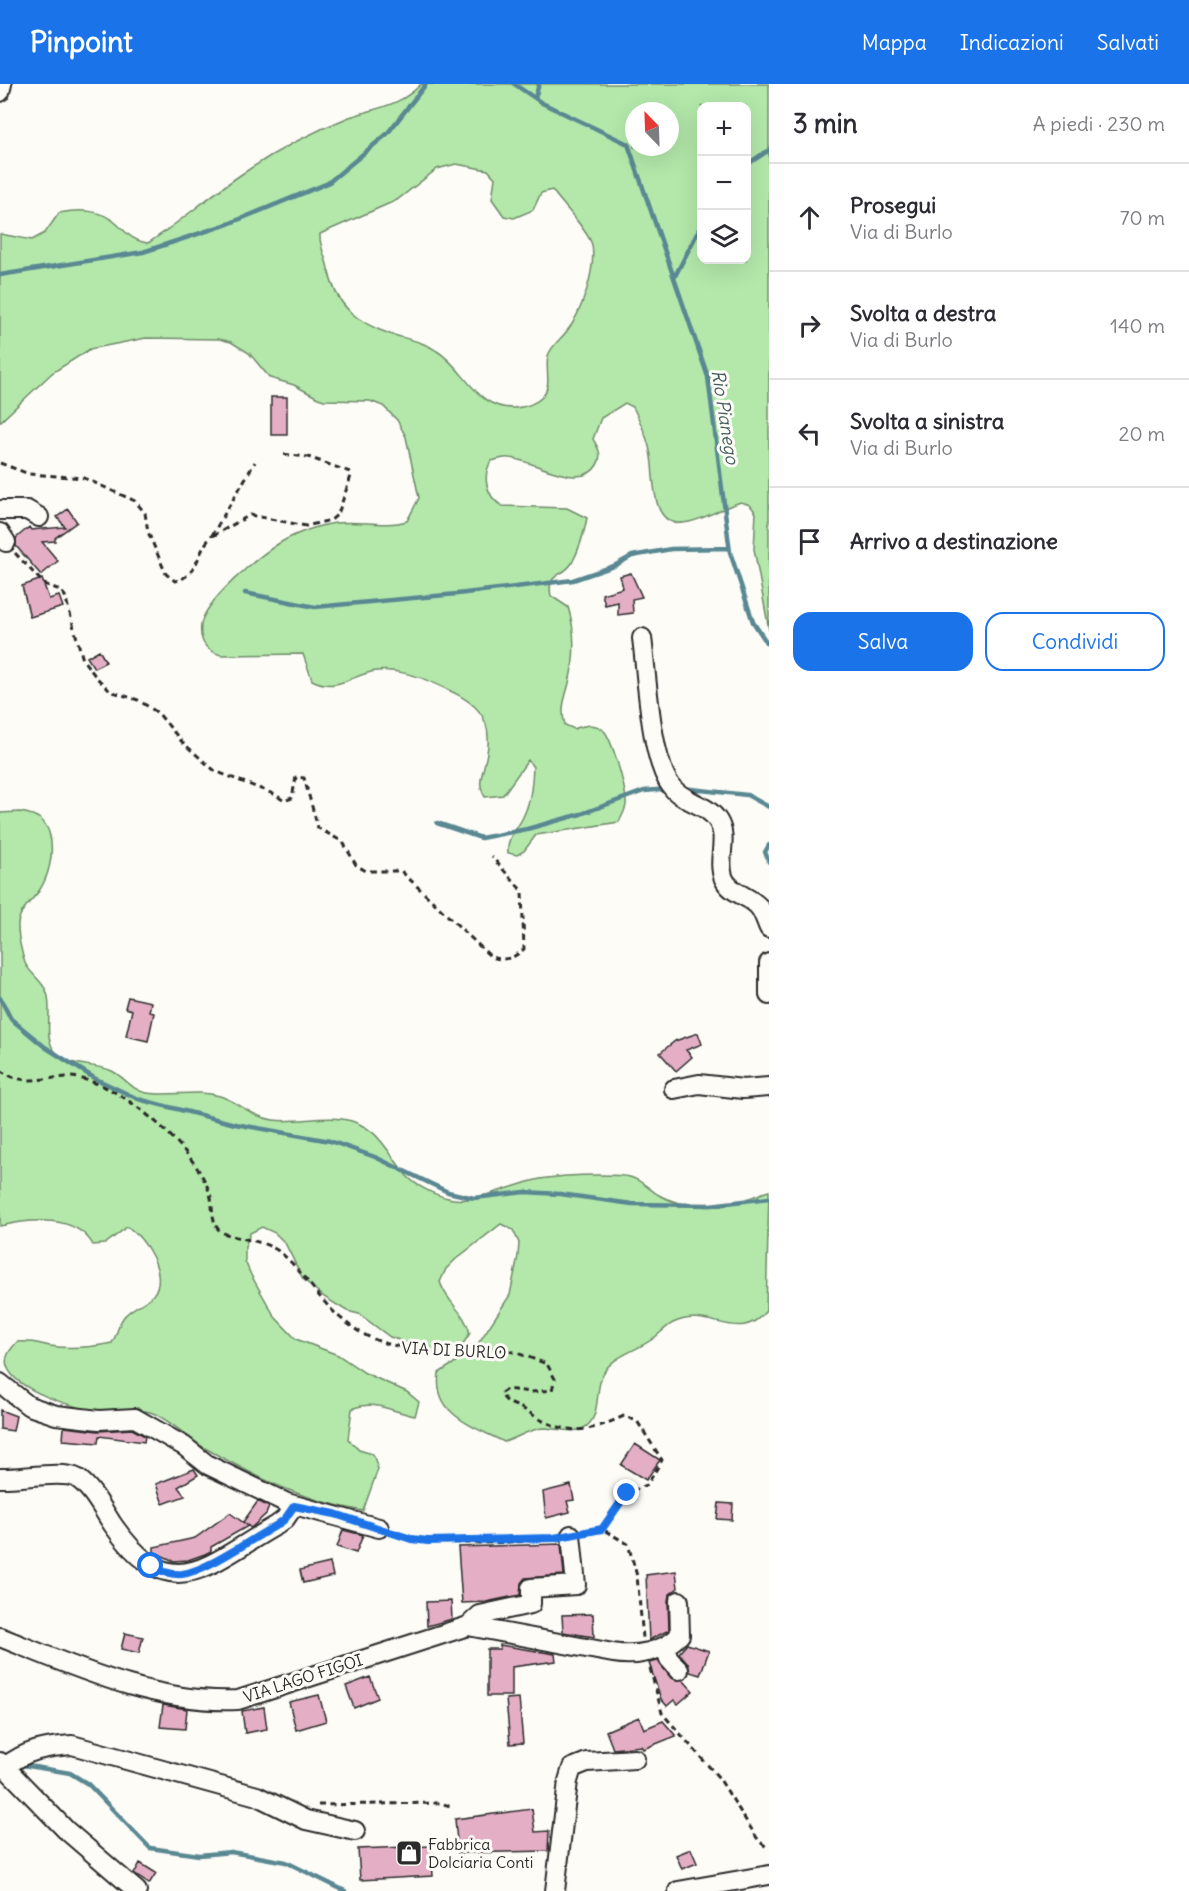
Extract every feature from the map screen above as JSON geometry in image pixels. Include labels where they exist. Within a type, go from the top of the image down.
[{"type":"street","points":[[0,92],[2,84]]},
{"type":"street","points":[[0,510],[27,510],[39,517]]},
{"type":"street","points":[[642,638],[654,732],[669,783],[679,796],[705,808],[717,819],[723,834],[724,880],[730,888],[760,908],[769,928]]},
{"type":"street","points":[[769,963],[769,995]]},
{"type":"street","points":[[674,1089],[699,1084],[743,1089],[769,1087]]},
{"type":"street","points":[[0,1383],[29,1406],[56,1414],[99,1420],[135,1418],[184,1446],[208,1465],[294,1506],[335,1514],[380,1528]]},
{"type":"street","points":[[0,1478],[57,1475],[78,1479],[91,1492],[132,1551],[162,1572],[179,1574],[197,1570],[277,1525],[285,1519],[294,1506]]},
{"type":"street","name":"VIA LAGO FIGOI","points":[[0,1637],[101,1677],[204,1702],[238,1700],[468,1626],[480,1615],[531,1604],[531,1588],[576,1585],[571,1535]]},
{"type":"street","points":[[679,1601],[681,1633],[665,1647],[669,1659],[679,1670]]},
{"type":"street","name":"VIA LAGO FIGOI","points":[[468,1626],[625,1655],[665,1647]]},
{"type":"street","points":[[137,1891],[66,1830],[3,1764],[19,1755],[42,1747],[72,1745],[257,1796],[306,1820],[355,1831]]},
{"type":"street","points":[[555,1891],[568,1781],[572,1768],[587,1762],[634,1759]]},
{"type":"street","points":[[678,1891],[769,1875]]},
{"type":"path","points":[[211,537],[250,515],[306,526],[331,520],[338,514],[350,472],[308,457],[281,454]]},
{"type":"path","points":[[0,463],[29,474],[84,478],[135,501],[145,513],[148,532],[166,574],[175,581],[185,579],[193,572],[205,543],[211,537],[255,462]]},
{"type":"path","points":[[3,538],[44,584],[60,590],[65,596],[83,660],[110,691],[138,700],[158,713],[183,743],[215,771],[276,795],[284,801],[292,798],[296,777],[304,778],[318,828],[343,842],[356,865],[366,871],[402,871],[491,957],[502,961],[515,957],[524,949],[522,891],[492,857]]},
{"type":"path","name":"VIA DI BURLO","points":[[0,1070],[33,1081],[80,1078],[107,1088],[132,1105],[190,1156],[210,1191],[216,1226],[221,1232],[258,1240],[282,1254],[343,1320],[368,1335],[392,1346],[419,1350],[454,1347],[499,1349],[547,1364],[555,1379],[552,1390],[531,1392],[507,1389],[501,1393],[503,1399],[541,1421],[566,1429],[589,1430],[624,1416],[637,1421],[662,1460],[647,1485],[627,1493],[602,1529]]},
{"type":"path","points":[[380,1528],[411,1539],[448,1542],[532,1540],[602,1529],[628,1544],[637,1576],[645,1652],[662,1713],[718,1778],[759,1841],[769,1849]]},
{"type":"path","points":[[311,1804],[440,1803],[453,1807]]},
{"type":"green space","points":[[421,84],[769,84],[769,630],[754,549],[756,513],[750,505],[741,502],[689,522],[676,523],[666,518],[656,499],[650,451],[633,407],[625,403],[601,418],[593,439],[600,458],[590,473],[580,476],[568,475],[509,458],[491,461],[487,473],[487,486],[492,497],[502,506],[567,508],[587,518],[572,563],[553,579],[550,588],[551,596],[568,607],[573,635],[572,664],[563,714],[565,725],[574,729],[594,726],[605,732],[615,756],[626,798],[626,807],[619,822],[536,835],[524,851],[517,855],[508,853],[508,843],[527,806],[533,767],[528,760],[503,795],[485,797],[481,784],[488,745],[488,731],[478,710],[470,702],[425,679],[398,672],[377,671],[337,684],[321,683],[312,680],[303,654],[221,655],[211,651],[202,640],[201,625],[211,604],[233,580],[269,550],[284,541],[310,529],[330,524],[349,522],[388,524],[407,521],[419,498],[406,437],[397,420],[383,406],[370,401],[324,400],[294,385],[270,378],[249,353],[231,342],[219,339],[146,338],[90,349],[52,373],[0,422],[0,234],[32,240],[45,233],[59,213],[90,211],[111,219],[134,239],[148,243],[232,180],[282,149],[334,123],[404,98]],"holes":[[[456,164],[488,170],[495,178],[492,199],[504,216],[514,218],[533,210],[541,193],[552,190],[581,226],[592,245],[592,266],[583,302],[573,323],[549,352],[546,391],[540,399],[530,405],[514,408],[501,407],[490,402],[480,395],[437,351],[390,334],[357,318],[342,302],[332,282],[320,234],[397,200],[437,169]]]},
{"type":"green space","points":[[20,812],[40,819],[50,836],[51,857],[48,872],[43,885],[20,917],[18,931],[25,963],[47,993],[49,1037],[54,1050],[60,1056],[73,1063],[105,1068],[147,1093],[211,1094],[273,1120],[333,1118],[354,1122],[364,1126],[380,1140],[411,1180],[426,1190],[448,1198],[479,1197],[544,1178],[590,1175],[630,1177],[657,1194],[679,1203],[695,1206],[725,1205],[769,1191],[766,1311],[755,1321],[745,1325],[699,1318],[673,1323],[645,1344],[618,1358],[607,1368],[600,1381],[596,1411],[590,1423],[584,1428],[569,1431],[543,1428],[504,1442],[468,1424],[449,1409],[442,1399],[439,1373],[474,1350],[510,1295],[519,1243],[513,1230],[501,1224],[446,1269],[440,1282],[443,1290],[464,1319],[470,1333],[463,1344],[437,1354],[423,1354],[402,1341],[390,1337],[359,1314],[347,1311],[324,1297],[303,1279],[285,1243],[275,1233],[262,1227],[250,1233],[245,1247],[245,1261],[275,1317],[296,1339],[338,1355],[365,1373],[407,1392],[419,1402],[415,1416],[368,1405],[352,1409],[348,1439],[359,1450],[373,1454],[378,1469],[363,1511],[280,1487],[203,1447],[156,1414],[138,1410],[89,1410],[48,1397],[22,1383],[12,1375],[6,1362],[17,1342],[65,1347],[112,1343],[126,1314],[153,1295],[158,1277],[153,1257],[141,1239],[127,1227],[105,1244],[93,1245],[76,1228],[51,1221],[0,1226],[0,813]]},
{"type":"building","points":[[271,397],[287,397],[287,435],[271,435]]},
{"type":"building","points":[[68,509],[77,522],[55,538],[55,541],[42,542],[58,561],[41,575],[16,546],[16,538],[29,527],[31,530],[65,527],[57,517]]},
{"type":"building","points":[[631,573],[642,597],[632,599],[633,613],[618,615],[618,602],[605,605],[602,594],[623,588],[620,576]]},
{"type":"building","points":[[42,579],[49,599],[59,596],[63,607],[30,617],[22,586]]},
{"type":"building","points":[[99,650],[106,662],[94,668],[87,657]]},
{"type":"building","points":[[128,997],[151,1002],[149,1012],[154,1013],[148,1041],[126,1036],[132,1010],[125,1008]]},
{"type":"building","points":[[698,1033],[702,1044],[686,1050],[692,1057],[676,1071],[660,1053],[675,1041]]},
{"type":"building","points":[[0,1410],[16,1416],[13,1431],[0,1429]]},
{"type":"building","points":[[64,1427],[98,1431],[132,1429],[145,1436],[144,1442],[99,1436],[98,1443],[63,1440]]},
{"type":"building","points":[[635,1444],[660,1460],[646,1480],[621,1465]]},
{"type":"building","points":[[194,1469],[198,1475],[178,1487],[185,1496],[163,1504],[156,1484]]},
{"type":"building","points":[[571,1485],[574,1500],[567,1501],[570,1512],[546,1518],[543,1492]]},
{"type":"building","points":[[258,1501],[269,1507],[266,1514],[251,1528],[243,1522]]},
{"type":"building","points":[[719,1503],[733,1504],[732,1520],[717,1519]]},
{"type":"building","points":[[230,1513],[248,1526],[211,1547],[211,1551],[188,1560],[174,1561],[154,1552],[154,1547],[195,1538]]},
{"type":"building","points":[[343,1530],[363,1535],[356,1553],[337,1547]]},
{"type":"building","points":[[561,1544],[564,1575],[525,1578],[521,1583],[520,1595],[486,1602],[462,1603],[458,1547]]},
{"type":"building","points":[[330,1563],[333,1576],[303,1583],[300,1570]]},
{"type":"building","points":[[676,1571],[678,1588],[669,1595],[668,1601],[669,1630],[649,1640],[646,1575]]},
{"type":"building","points":[[451,1601],[452,1619],[427,1626],[426,1602]]},
{"type":"building","points":[[593,1614],[594,1637],[563,1632],[562,1615]]},
{"type":"building","points":[[125,1633],[143,1637],[139,1653],[121,1649]]},
{"type":"building","points":[[687,1644],[709,1651],[700,1675],[690,1672],[688,1663],[679,1653]]},
{"type":"building","points":[[500,1645],[555,1654],[556,1661],[512,1667],[512,1696],[487,1696],[487,1649],[500,1649]]},
{"type":"building","points":[[658,1661],[671,1678],[683,1680],[693,1691],[678,1704],[674,1700],[667,1706],[661,1699],[649,1663]]},
{"type":"building","points":[[370,1677],[378,1698],[354,1708],[346,1686]]},
{"type":"building","points":[[319,1695],[326,1721],[296,1730],[289,1702]]},
{"type":"building","points":[[519,1698],[523,1743],[510,1744],[506,1699]]},
{"type":"building","points":[[163,1705],[187,1709],[185,1729],[160,1727]]},
{"type":"building","points":[[264,1707],[267,1729],[245,1733],[242,1711]]},
{"type":"building","points":[[639,1717],[644,1729],[663,1721],[676,1736],[643,1749],[641,1746],[613,1749],[606,1731]]},
{"type":"building","points":[[532,1809],[535,1832],[549,1831],[548,1851],[458,1853],[455,1819]]},
{"type":"building","points":[[431,1846],[433,1876],[360,1880],[358,1849]]},
{"type":"building","points":[[691,1849],[697,1863],[682,1869],[676,1855]]},
{"type":"building","points":[[140,1863],[156,1873],[149,1884],[134,1874]]},
{"type":"waterway","points":[[0,275],[143,252],[228,224],[328,183],[387,134],[426,84]]},
{"type":"waterway","name":"Rio Pianego","points":[[514,84],[542,103],[628,144],[708,377],[730,552],[753,622],[769,646]]},
{"type":"waterway","points":[[535,98],[539,84]]},
{"type":"waterway","points":[[751,162],[769,150]]},
{"type":"waterway","points":[[674,278],[697,234]]},
{"type":"waterway","points":[[245,593],[315,607],[457,594],[573,580],[614,566],[632,556],[671,549],[729,548]]},
{"type":"waterway","points":[[682,788],[747,795],[769,807]]},
{"type":"waterway","points":[[437,823],[481,838],[527,829],[581,814],[644,791],[668,789]]},
{"type":"waterway","name":"Rio Pianego","points":[[769,845],[765,852],[769,862]]},
{"type":"waterway","points":[[0,998],[11,1019],[45,1047],[94,1078],[138,1099],[235,1124],[330,1141],[375,1157],[448,1192],[474,1198],[525,1192],[560,1194],[632,1204],[710,1205],[769,1198]]},
{"type":"waterway","points":[[17,1764],[70,1773],[88,1784],[150,1848],[199,1855],[231,1852],[286,1862],[345,1891]]},
{"type":"place","name":"Fabbrica Dolciaria Conti","points":[[409,1853]]},
{"type":"route","points":[[151,1566],[162,1572],[179,1574],[197,1570],[277,1525],[285,1519],[294,1506],[335,1514],[411,1539],[448,1542],[532,1540],[602,1529],[627,1493]]}]
